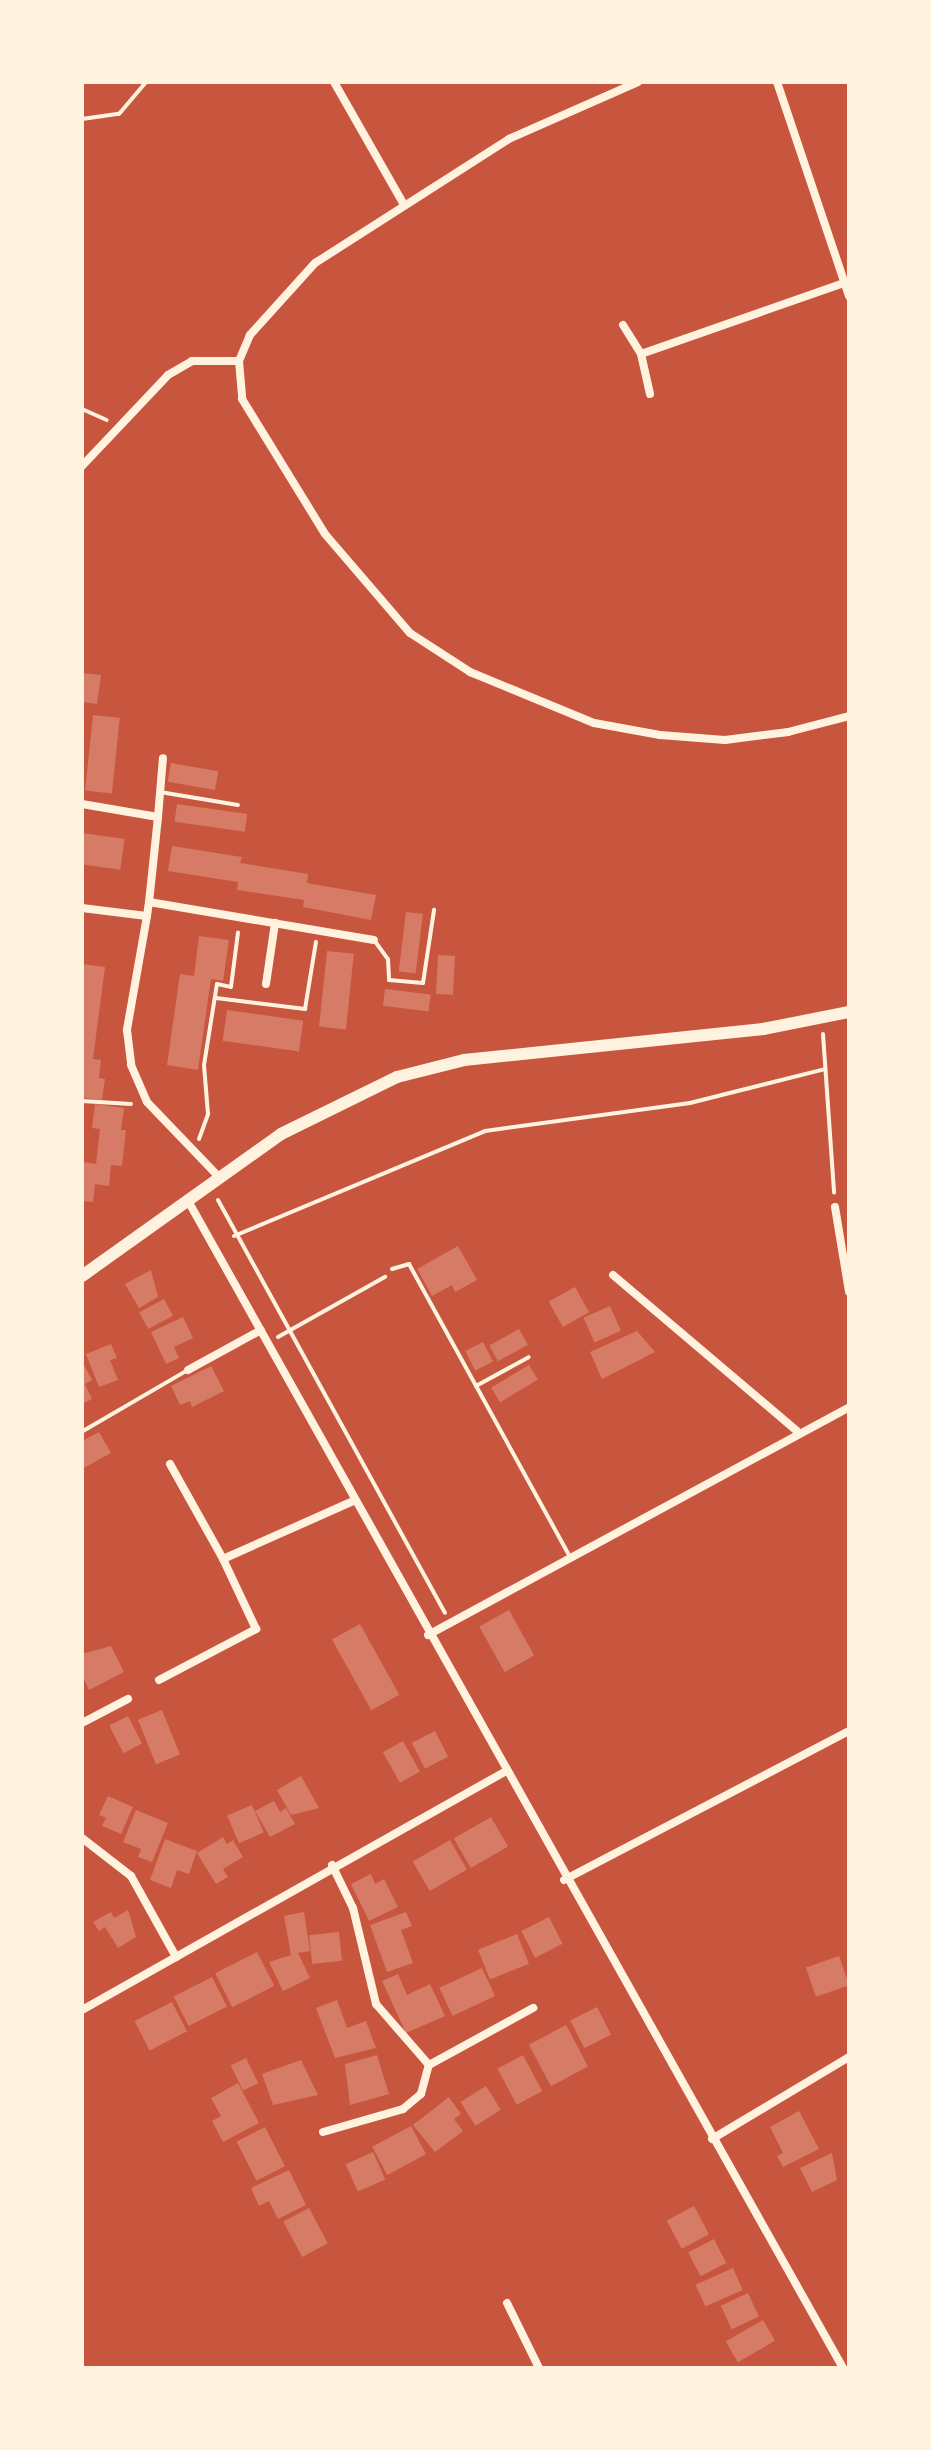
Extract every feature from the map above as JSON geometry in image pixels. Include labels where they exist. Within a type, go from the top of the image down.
[{"type":"main road","points":[[82,1276],[187,1199],[315,1114],[397,1077],[464,1060],[763,1029],[849,1012]]},
{"type":"street","points":[[334,82],[403,203]]},
{"type":"street","points":[[638,82],[509,139],[403,203],[315,263],[250,335],[239,361],[242,399],[325,534],[410,633],[470,672],[594,723],[660,735],[725,740],[788,732],[849,716]]},
{"type":"street","points":[[777,82],[849,296]]},
{"type":"street","points":[[641,354],[844,283]]},
{"type":"street","points":[[623,325],[641,354],[650,394]]},
{"type":"street","points":[[82,466],[168,375],[192,361],[239,361]]},
{"type":"street","points":[[163,758],[149,902],[127,1030],[131,1065],[146,1100],[196,1149],[215,1180]]},
{"type":"street","points":[[82,804],[158,817]]},
{"type":"street","points":[[149,902],[374,940]]},
{"type":"street","points":[[82,908],[147,916]]},
{"type":"street","points":[[266,984],[275,923]]},
{"type":"street","points":[[187,1199],[564,1880],[843,2368]]},
{"type":"street","points":[[835,1207],[849,1292]]},
{"type":"street","points":[[613,1275],[797,1431]]},
{"type":"street","points":[[188,1370],[261,1330]]},
{"type":"street","points":[[428,1635],[797,1431],[849,1407]]},
{"type":"street","points":[[159,1680],[256,1629],[223,1559],[170,1464]]},
{"type":"street","points":[[223,1559],[353,1501]]},
{"type":"street","points":[[82,1723],[128,1699]]},
{"type":"street","points":[[564,1880],[849,1731]]},
{"type":"street","points":[[82,2010],[332,1865],[505,1772]]},
{"type":"street","points":[[82,1838],[131,1876],[176,1957]]},
{"type":"street","points":[[332,1865],[353,1908],[376,2004],[429,2065]]},
{"type":"street","points":[[323,2132],[403,2109],[421,2094],[429,2065],[533,2008]]},
{"type":"street","points":[[712,2139],[849,2057]]},
{"type":"street","points":[[507,2303],[539,2368]]},
{"type":"lane","points":[[160,792],[238,805]]},
{"type":"lane","points":[[374,940],[388,959],[389,980],[423,983],[434,910]]},
{"type":"lane","points":[[392,1269],[409,1264],[570,1557]]},
{"type":"lane","points":[[476,1386],[529,1357]]},
{"type":"lane","points":[[83,1431],[188,1370]]},
{"type":"path","points":[[82,119],[119,114],[146,82]]},
{"type":"path","points":[[82,409],[120,426]]},
{"type":"path","points":[[196,1149],[208,1114],[204,1065],[217,984],[231,987],[239,917]]},
{"type":"path","points":[[216,998],[305,1009],[318,930]]},
{"type":"path","points":[[834,1015],[822,1026],[835,1207]]},
{"type":"path","points":[[234,1236],[485,1131],[690,1103],[825,1069]]},
{"type":"path","points":[[82,1101],[127,1105],[146,1100]]},
{"type":"path","points":[[215,1180],[234,1236],[451,1623]]},
{"type":"path","points":[[268,1343],[383,1280],[392,1269]]},
{"type":"building","points":[[82,673],[101,675],[97,704],[82,702]]},
{"type":"building","points":[[93,715],[120,718],[112,793],[85,791]]},
{"type":"building","points":[[171,763],[218,771],[215,790],[168,782]]},
{"type":"building","points":[[177,804],[247,814],[245,832],[174,822]]},
{"type":"building","points":[[82,833],[125,839],[120,870],[82,864]]},
{"type":"building","points":[[172,846],[242,857],[240,863],[308,874],[307,883],[376,895],[371,920],[303,907],[304,900],[237,890],[238,882],[168,871]]},
{"type":"building","points":[[406,912],[423,914],[416,974],[399,972]]},
{"type":"building","points":[[199,936],[229,940],[223,981],[211,979],[198,1070],[167,1065],[180,974],[194,976]]},
{"type":"building","points":[[327,951],[354,954],[346,1029],[319,1027]]},
{"type":"building","points":[[438,955],[455,956],[453,995],[436,994]]},
{"type":"building","points":[[82,964],[105,967],[93,1059],[101,1060],[99,1078],[105,1079],[102,1100],[82,1098]]},
{"type":"building","points":[[385,989],[431,995],[429,1011],[383,1006]]},
{"type":"building","points":[[227,1010],[303,1021],[299,1051],[223,1041]]},
{"type":"building","points":[[95,1104],[124,1108],[121,1130],[126,1130],[122,1166],[111,1165],[109,1186],[95,1184],[93,1202],[82,1201],[82,1168],[83,1162],[96,1164],[100,1129],[92,1128]]},
{"type":"building","points":[[458,1246],[477,1280],[455,1292],[452,1285],[432,1296],[417,1269]]},
{"type":"building","points":[[151,1270],[158,1297],[139,1308],[125,1284]]},
{"type":"building","points":[[575,1287],[589,1312],[563,1327],[549,1302]]},
{"type":"building","points":[[164,1299],[173,1316],[148,1329],[139,1312]]},
{"type":"building","points":[[610,1306],[621,1331],[594,1342],[584,1318]]},
{"type":"building","points":[[183,1317],[193,1338],[174,1347],[179,1358],[166,1364],[151,1332]]},
{"type":"building","points":[[519,1329],[528,1345],[498,1361],[489,1345]]},
{"type":"building","points":[[637,1331],[655,1352],[602,1379],[590,1352]]},
{"type":"building","points":[[483,1342],[493,1362],[475,1371],[465,1351]]},
{"type":"building","points":[[111,1344],[117,1358],[110,1360],[118,1380],[99,1387],[86,1354]]},
{"type":"building","points":[[82,1361],[92,1380],[85,1384],[92,1399],[82,1404]]},
{"type":"building","points":[[529,1365],[538,1380],[500,1402],[491,1388]]},
{"type":"building","points":[[211,1366],[224,1391],[192,1407],[190,1401],[180,1405],[171,1386]]},
{"type":"building","points":[[99,1432],[111,1453],[82,1469],[82,1441]]},
{"type":"building","points":[[509,1610],[534,1655],[504,1672],[479,1626]]},
{"type":"building","points":[[360,1624],[399,1695],[371,1710],[332,1640]]},
{"type":"building","points":[[111,1646],[124,1672],[89,1690],[82,1675],[82,1654]]},
{"type":"building","points":[[162,1710],[180,1755],[156,1764],[138,1720]]},
{"type":"building","points":[[128,1716],[142,1744],[123,1753],[109,1726]]},
{"type":"building","points":[[435,1731],[448,1757],[425,1769],[412,1743]]},
{"type":"building","points":[[403,1741],[420,1772],[400,1783],[383,1752]]},
{"type":"building","points":[[301,1776],[319,1808],[291,1815],[277,1790]]},
{"type":"building","points":[[108,1796],[133,1807],[121,1834],[102,1826],[106,1818],[99,1815]]},
{"type":"building","points":[[274,1801],[280,1812],[286,1808],[295,1824],[270,1837],[255,1811]]},
{"type":"building","points":[[252,1805],[264,1833],[239,1843],[227,1816]]},
{"type":"building","points":[[136,1810],[168,1823],[152,1862],[138,1857],[141,1849],[123,1842]]},
{"type":"building","points":[[491,1817],[508,1846],[471,1868],[454,1838]]},
{"type":"building","points":[[223,1837],[227,1844],[233,1840],[243,1857],[223,1869],[228,1877],[216,1884],[197,1853]]},
{"type":"building","points":[[165,1839],[197,1851],[189,1874],[177,1870],[171,1888],[150,1880]]},
{"type":"building","points":[[450,1840],[467,1869],[430,1891],[413,1862]]},
{"type":"building","points":[[371,1874],[375,1884],[384,1879],[398,1907],[369,1921],[351,1884]]},
{"type":"building","points":[[128,1910],[136,1937],[118,1948],[105,1927],[99,1931],[93,1922],[111,1912],[114,1918]]},
{"type":"building","points":[[304,1912],[310,1951],[298,1953],[310,1978],[283,1991],[269,1962],[291,1955],[284,1916]]},
{"type":"building","points":[[406,1912],[412,1926],[401,1930],[413,1963],[387,1972],[370,1925]]},
{"type":"building","points":[[549,1917],[563,1944],[535,1958],[521,1931]]},
{"type":"building","points":[[339,1932],[342,1961],[312,1964],[309,1935]]},
{"type":"building","points":[[517,1934],[529,1964],[490,1979],[478,1950]]},
{"type":"building","points":[[257,1952],[274,1986],[232,2007],[215,1973]]},
{"type":"building","points":[[839,1956],[849,1985],[816,1997],[806,1967]]},
{"type":"building","points":[[482,1968],[495,1996],[453,2016],[439,1988]]},
{"type":"building","points":[[398,1974],[407,1995],[430,1984],[445,2016],[406,2033],[382,1981]]},
{"type":"building","points":[[212,1977],[227,2006],[189,2026],[174,1997]]},
{"type":"building","points":[[337,2000],[347,2028],[366,2021],[376,2048],[335,2058],[316,2008]]},
{"type":"building","points":[[172,2002],[187,2031],[150,2050],[135,2021]]},
{"type":"building","points":[[597,2007],[611,2035],[584,2048],[570,2021]]},
{"type":"building","points":[[566,2025],[588,2066],[551,2086],[529,2045]]},
{"type":"building","points":[[377,2055],[389,2094],[350,2105],[345,2064]]},
{"type":"building","points":[[523,2055],[542,2091],[517,2105],[497,2069]]},
{"type":"building","points":[[246,2058],[258,2083],[243,2091],[231,2065]]},
{"type":"building","points":[[301,2060],[318,2095],[273,2105],[262,2074]]},
{"type":"building","points":[[238,2083],[259,2123],[223,2142],[212,2121],[221,2116],[211,2098]]},
{"type":"building","points":[[486,2086],[501,2110],[475,2126],[461,2102]]},
{"type":"building","points":[[449,2097],[461,2114],[454,2119],[463,2131],[435,2152],[413,2125]]},
{"type":"building","points":[[799,2111],[819,2149],[783,2167],[777,2156],[783,2153],[770,2127]]},
{"type":"building","points":[[411,2126],[426,2154],[387,2175],[372,2147]]},
{"type":"building","points":[[265,2127],[285,2166],[256,2181],[236,2142]]},
{"type":"building","points":[[373,2152],[385,2179],[358,2192],[346,2164]]},
{"type":"building","points":[[832,2153],[837,2180],[812,2192],[800,2168]]},
{"type":"building","points":[[289,2170],[306,2205],[278,2219],[269,2201],[259,2206],[251,2188]]},
{"type":"building","points":[[694,2206],[709,2234],[682,2249],[667,2221]]},
{"type":"building","points":[[309,2208],[328,2243],[302,2257],[283,2222]]},
{"type":"building","points":[[714,2239],[726,2263],[700,2276],[688,2252]]},
{"type":"building","points":[[733,2268],[743,2290],[705,2307],[696,2285]]},
{"type":"building","points":[[748,2293],[759,2317],[732,2329],[721,2306]]},
{"type":"building","points":[[763,2320],[775,2341],[738,2362],[726,2342]]}]
